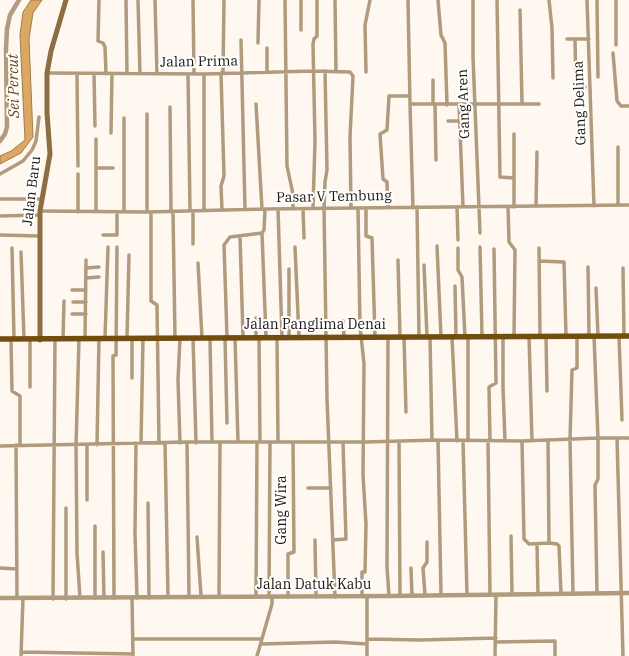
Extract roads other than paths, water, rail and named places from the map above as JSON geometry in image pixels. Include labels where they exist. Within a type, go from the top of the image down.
[{"type":"main road","name":"Jalan Baru","points":[[40,340],[40,213],[50,154],[47,113],[47,73],[51,51],[66,0]]},
{"type":"main road","name":"Jalan Panglima Denai","points":[[0,339],[210,338],[243,336],[624,336]]},
{"type":"street","points":[[0,141],[5,134],[7,127],[6,55],[9,19],[19,0]]},
{"type":"street","points":[[99,0],[98,41],[105,46],[106,74]]},
{"type":"street","points":[[126,0],[127,74]]},
{"type":"street","points":[[138,0],[140,74]]},
{"type":"street","points":[[154,0],[157,74]]},
{"type":"street","points":[[193,0],[194,74]]},
{"type":"street","points":[[222,210],[221,186],[224,176],[222,73],[224,0]]},
{"type":"street","points":[[258,43],[259,0]]},
{"type":"street","points":[[285,0],[287,166],[293,194],[293,209]]},
{"type":"street","points":[[301,0],[301,30]]},
{"type":"street","points":[[313,208],[315,141],[313,44],[314,39],[317,36],[317,0]]},
{"type":"street","points":[[335,0],[336,71]]},
{"type":"street","points":[[366,72],[365,26],[370,0]]},
{"type":"street","points":[[408,0],[410,104],[419,337]]},
{"type":"street","points":[[438,0],[441,35],[445,43],[447,105]]},
{"type":"street","name":"Gang Aren","points":[[473,0],[480,233]]},
{"type":"street","points":[[497,0],[500,177],[514,178]]},
{"type":"street","points":[[549,0],[552,28],[553,78]]},
{"type":"street","name":"Gang Delima","points":[[587,0],[594,206]]},
{"type":"street","points":[[597,0],[598,78]]},
{"type":"street","points":[[616,0],[616,45]]},
{"type":"street","points":[[520,10],[522,103]]},
{"type":"street","points":[[567,39],[589,39]]},
{"type":"street","points":[[575,39],[576,86],[585,87]]},
{"type":"street","points":[[241,40],[245,209]]},
{"type":"street","points":[[267,48],[267,72]]},
{"type":"street","points":[[613,53],[617,101],[621,106],[629,106]]},
{"type":"street","points":[[0,55],[6,55]]},
{"type":"street","name":"Jalan Prima","points":[[47,73],[204,74],[313,71],[336,71],[351,73],[353,76],[350,137],[351,208]]},
{"type":"street","points":[[326,71],[327,170],[324,208],[328,442],[336,596]]},
{"type":"street","points":[[77,74],[78,166]]},
{"type":"street","points":[[94,74],[95,126]]},
{"type":"street","points":[[111,132],[112,74]]},
{"type":"street","points":[[188,74],[193,244]]},
{"type":"street","points":[[204,74],[204,210]]},
{"type":"street","points":[[434,80],[436,160]]},
{"type":"street","points":[[388,208],[387,182],[383,179],[380,134],[387,130],[389,96],[410,96]]},
{"type":"street","points":[[256,104],[264,209],[264,230],[262,233],[266,337]]},
{"type":"street","points":[[410,104],[539,104]]},
{"type":"street","points":[[459,104],[463,207]]},
{"type":"street","points":[[170,107],[180,442]]},
{"type":"street","points":[[147,114],[151,301],[157,305],[159,443]]},
{"type":"street","points":[[0,174],[23,162],[32,150],[36,141],[40,117]]},
{"type":"street","points":[[124,118],[124,212]]},
{"type":"street","points":[[448,121],[460,121]]},
{"type":"street","points":[[514,134],[514,207]]},
{"type":"street","points":[[96,139],[96,212]]},
{"type":"street","points":[[618,147],[618,205]]},
{"type":"street","points":[[536,206],[537,152]]},
{"type":"street","points":[[96,168],[113,168]]},
{"type":"street","points":[[78,174],[78,212]]},
{"type":"street","points":[[0,200],[42,199]]},
{"type":"street","name":"Pasar V Tembung","points":[[0,216],[40,213],[172,212],[245,209],[629,205]]},
{"type":"street","points":[[457,207],[458,240]]},
{"type":"street","points":[[508,207],[509,242],[515,250],[514,337]]},
{"type":"street","points":[[358,208],[366,524],[365,572],[362,572],[368,639],[367,656]]},
{"type":"street","points":[[366,208],[366,235],[372,238],[375,337]]},
{"type":"street","points":[[278,209],[280,337],[278,442]]},
{"type":"street","points":[[303,209],[304,238]]},
{"type":"street","points":[[103,235],[117,234],[117,212]]},
{"type":"street","points":[[227,423],[224,245],[230,237],[262,233]]},
{"type":"street","points":[[0,235],[39,236]]},
{"type":"street","points":[[240,236],[243,336]]},
{"type":"street","points":[[437,246],[441,336]]},
{"type":"street","points":[[98,445],[102,338],[108,247]]},
{"type":"street","points":[[114,598],[113,444],[117,247]]},
{"type":"street","points":[[295,247],[299,337]]},
{"type":"street","points":[[480,247],[482,337]]},
{"type":"street","points":[[12,248],[12,391],[20,396],[17,569],[20,598],[21,654],[133,655],[132,605],[134,599],[136,443]]},
{"type":"street","points":[[458,248],[458,270],[462,277],[466,337],[465,441],[467,595]]},
{"type":"street","points":[[539,248],[547,391]]},
{"type":"street","points":[[490,594],[489,385],[496,383],[494,250]]},
{"type":"street","points":[[21,252],[30,387]]},
{"type":"street","points":[[129,254],[129,338],[132,378]]},
{"type":"street","points":[[86,260],[86,338]]},
{"type":"street","points":[[398,260],[406,412]]},
{"type":"street","points":[[539,261],[564,262],[566,336]]},
{"type":"street","points":[[198,263],[202,338]]},
{"type":"street","points":[[424,265],[429,337],[432,440]]},
{"type":"street","points":[[86,268],[99,267]]},
{"type":"street","points":[[588,267],[594,336],[598,438],[598,479],[595,485],[597,594]]},
{"type":"street","points":[[622,420],[624,336],[623,268]]},
{"type":"street","points":[[289,269],[290,337]]},
{"type":"street","points":[[86,278],[99,277]]},
{"type":"street","points":[[455,286],[454,337],[457,441]]},
{"type":"street","points":[[594,336],[596,288]]},
{"type":"street","points":[[72,290],[86,290]]},
{"type":"street","points":[[63,339],[64,301]]},
{"type":"street","points":[[73,302],[86,302]]},
{"type":"street","points":[[72,314],[86,314]]},
{"type":"street","points":[[256,318],[258,442],[256,597]]},
{"type":"street","points":[[344,321],[344,337]]},
{"type":"street","points":[[529,336],[532,440]]},
{"type":"street","points":[[573,594],[570,440],[572,370],[577,368],[577,336]]},
{"type":"street","points":[[235,337],[238,442]]},
{"type":"street","points":[[388,337],[389,442],[387,567],[389,596]]},
{"type":"street","points":[[503,337],[505,440]]},
{"type":"street","points":[[79,338],[76,446],[77,553],[80,598]]},
{"type":"street","points":[[141,443],[143,338]]},
{"type":"street","points":[[193,338],[196,443]]},
{"type":"street","points":[[210,338],[212,442]]},
{"type":"street","points":[[53,599],[52,486],[55,445],[55,339]]},
{"type":"street","points":[[617,438],[623,656]]},
{"type":"street","points":[[0,446],[76,446],[180,442],[270,443],[389,442],[432,440],[522,441],[629,438]]},
{"type":"street","points":[[438,440],[441,594]]},
{"type":"street","points":[[548,440],[549,543]]},
{"type":"street","points":[[399,441],[400,596]]},
{"type":"street","points":[[522,441],[524,539],[528,544],[558,544],[561,594]]},
{"type":"street","points":[[186,442],[189,596]]},
{"type":"street","points":[[219,597],[220,442]]},
{"type":"street","name":"Gang Wira","points":[[288,597],[288,554],[294,550],[293,442]]},
{"type":"street","points":[[333,540],[346,538],[343,442]]},
{"type":"street","points":[[166,443],[168,597]]},
{"type":"street","points":[[257,656],[272,603],[270,443]]},
{"type":"street","points":[[87,445],[87,500]]},
{"type":"street","points":[[308,488],[330,488]]},
{"type":"street","points":[[148,503],[149,598]]},
{"type":"street","points":[[66,508],[66,599]]},
{"type":"street","points":[[95,526],[95,598]]},
{"type":"street","points":[[511,536],[512,594]]},
{"type":"street","points":[[197,537],[201,596]]},
{"type":"street","points":[[315,540],[316,596]]},
{"type":"street","points":[[425,595],[423,568],[427,562],[427,542]]},
{"type":"street","points":[[538,544],[538,594]]},
{"type":"street","points":[[103,552],[104,598]]},
{"type":"street","points":[[0,568],[17,569]]},
{"type":"street","points":[[411,568],[412,596]]},
{"type":"street","name":"Jalan Datuk Kabu","points":[[0,598],[134,599],[189,596],[412,596],[441,594],[597,594],[629,592]]},
{"type":"street","points":[[495,656],[496,594]]},
{"type":"street","points":[[133,639],[262,639]]},
{"type":"street","points":[[368,639],[555,641],[555,656]]},
{"type":"street","points":[[261,644],[335,642],[367,644]]},
{"type":"water label","name":"Sei Percut","points":[[14,86]]}]
